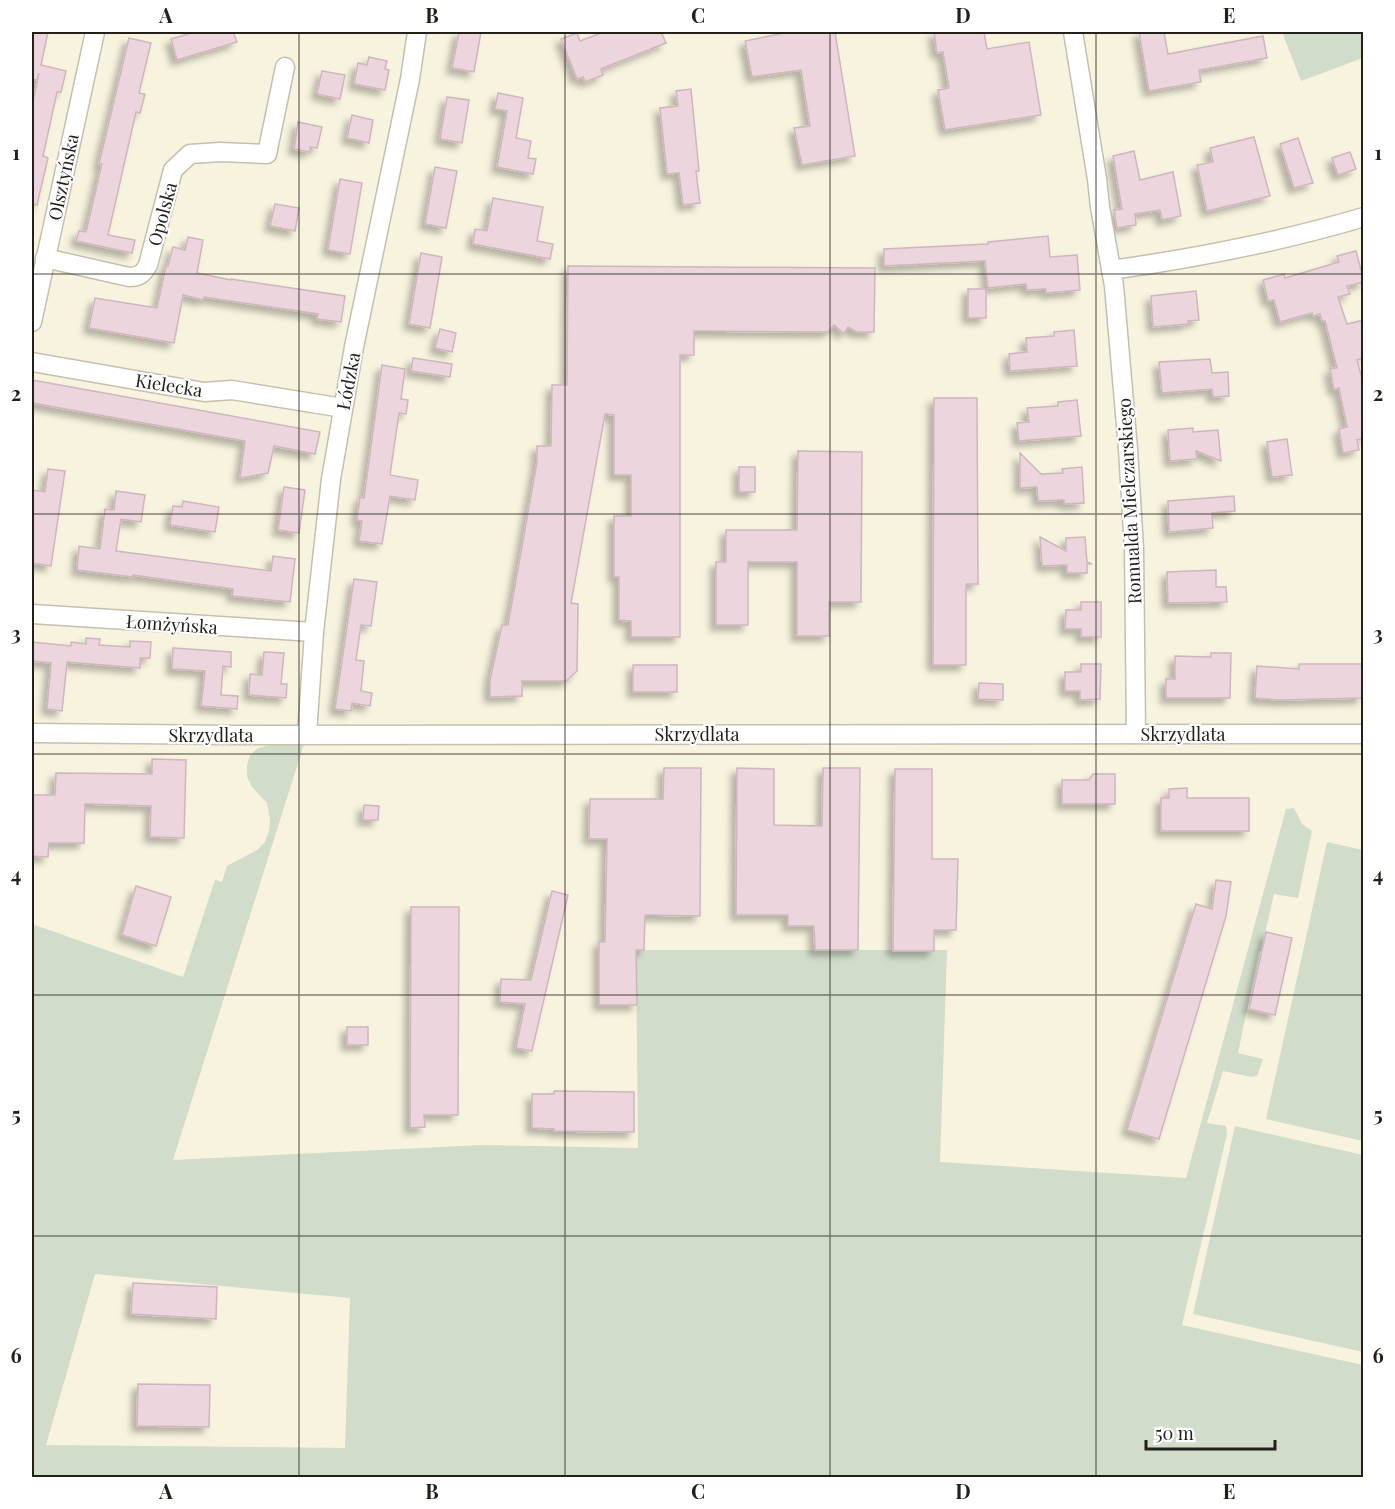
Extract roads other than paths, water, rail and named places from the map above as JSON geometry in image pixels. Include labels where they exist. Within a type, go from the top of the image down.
[{"type":"street","name":"Olsztyńska","points":[[32,322],[95,32]]},
{"type":"street","name":"Łódzka","points":[[307,735],[314,632],[330,490],[343,408],[410,79],[417,32]]},
{"type":"street","name":"Romualda Mielczarskiego","points":[[1073,32],[1114,286],[1134,549],[1136,734]]},
{"type":"street","name":"Opolska","points":[[45,258],[129,277],[138,277],[148,266],[173,170],[190,154],[220,152],[267,154],[285,67]]},
{"type":"street","points":[[1111,270],[1260,245],[1364,217]]},
{"type":"street","name":"Kielecka","points":[[32,362],[204,392],[232,390],[343,408]]},
{"type":"street","name":"Łomżyńska","points":[[32,614],[314,632]]},
{"type":"street","name":"Skrzydlata","points":[[32,733],[1364,734]]}]
